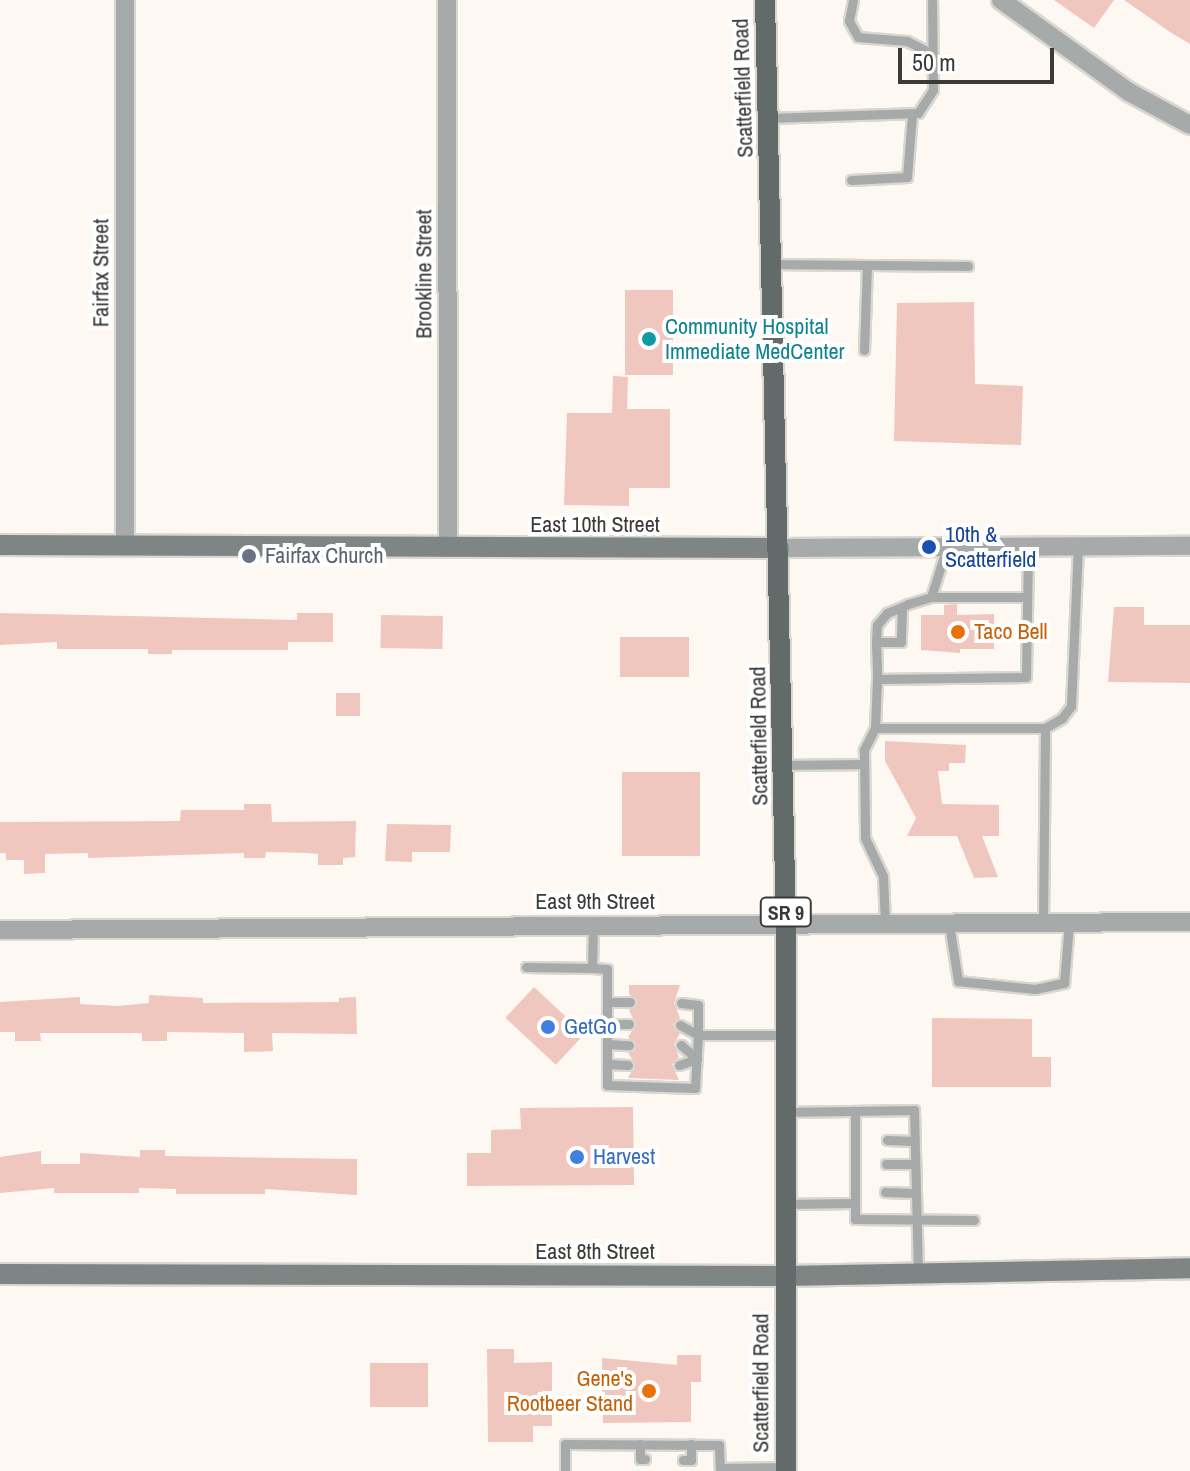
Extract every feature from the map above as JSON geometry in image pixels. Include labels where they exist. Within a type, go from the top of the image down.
[{"type":"main road","name":"Scatterfield Road","points":[[765,0],[786,925],[786,1469]]},
{"type":"street","name":"Fairfax Street","points":[[125,0],[125,546]]},
{"type":"street","name":"Brookline Street","points":[[447,0],[448,548]]},
{"type":"street","points":[[1001,0],[1129,92],[1190,125]]},
{"type":"street","name":"East 10th Street","points":[[0,545],[448,548],[1190,546]]},
{"type":"street","name":"East 9th Street","points":[[0,930],[1190,922]]},
{"type":"street","name":"East 8th Street","points":[[0,1274],[785,1276],[1190,1268]]},
{"type":"lane","points":[[853,0],[849,21],[858,37],[907,41],[932,54]]},
{"type":"lane","points":[[769,118],[912,115],[931,99],[932,0]]},
{"type":"lane","points":[[851,180],[907,177],[912,115]]},
{"type":"lane","points":[[772,264],[968,266]]},
{"type":"lane","points":[[864,350],[867,265]]},
{"type":"lane","points":[[875,728],[1045,728],[1071,706],[1078,546]]},
{"type":"lane","points":[[931,597],[947,547]]},
{"type":"lane","points":[[877,679],[1026,677],[1028,547]]},
{"type":"lane","points":[[885,924],[883,876],[865,838],[864,764],[866,737],[875,728],[877,625],[902,607],[931,597],[1027,597]]},
{"type":"lane","points":[[876,642],[901,642],[902,607]]},
{"type":"lane","points":[[1043,923],[1045,728]]},
{"type":"lane","points":[[783,765],[864,764]]},
{"type":"lane","points":[[949,924],[958,981],[1035,989],[1064,983],[1069,923]]},
{"type":"lane","points":[[592,968],[593,926]]},
{"type":"lane","points":[[526,967],[607,969],[607,1085],[695,1088],[698,1005],[681,1003]]},
{"type":"lane","points":[[607,1002],[630,1002]]},
{"type":"lane","points":[[607,1024],[629,1024]]},
{"type":"lane","points":[[680,1025],[698,1035],[785,1035]]},
{"type":"lane","points":[[607,1044],[629,1045]]},
{"type":"lane","points":[[681,1045],[697,1059]]},
{"type":"lane","points":[[679,1065],[697,1059]]},
{"type":"lane","points":[[607,1064],[628,1065]]},
{"type":"lane","points":[[785,1112],[914,1110],[918,1273]]},
{"type":"lane","points":[[855,1111],[858,1140],[855,1219],[974,1220]]},
{"type":"lane","points":[[887,1140],[914,1141]]},
{"type":"lane","points":[[886,1164],[914,1164]]},
{"type":"lane","points":[[885,1192],[914,1193]]},
{"type":"lane","points":[[785,1204],[857,1196]]},
{"type":"lane","points":[[565,1471],[565,1444],[719,1445],[720,1470],[786,1469]]},
{"type":"lane","points":[[640,1444],[640,1459],[645,1459]]},
{"type":"lane","points":[[683,1460],[691,1460],[691,1444]]},
{"type":"building","points":[[1054,0],[1114,0],[1094,28]]},
{"type":"building","points":[[1124,0],[1190,0],[1190,44],[1170,32]]},
{"type":"building","name":"Community Hospital Immediate MedCenter","points":[[625,290],[673,290],[673,375],[625,375]]},
{"type":"building","points":[[974,302],[975,384],[1023,386],[1021,445],[894,441],[897,303]]},
{"type":"building","points":[[613,376],[628,377],[627,409],[670,409],[670,488],[629,488],[629,506],[564,505],[567,413],[612,413]]},
{"type":"building","name":"Taco Bell","points":[[957,604],[957,615],[994,614],[994,649],[960,649],[960,653],[921,650],[921,615],[944,615],[944,605]]},
{"type":"building","points":[[1114,607],[1144,607],[1144,625],[1190,625],[1190,683],[1108,682]]},
{"type":"building","points":[[0,613],[297,620],[297,613],[333,613],[333,642],[288,642],[288,650],[172,650],[172,654],[148,654],[148,649],[57,649],[57,642],[0,645]]},
{"type":"building","points":[[381,615],[443,616],[442,649],[380,648]]},
{"type":"building","points":[[620,637],[689,637],[689,677],[620,677]]},
{"type":"building","points":[[336,693],[360,693],[360,716],[336,716]]},
{"type":"building","points":[[885,741],[966,745],[965,763],[949,763],[949,771],[938,771],[942,804],[999,805],[999,836],[982,836],[998,877],[974,878],[957,836],[907,836],[916,818],[885,761]]},
{"type":"building","points":[[622,772],[700,772],[700,856],[622,856]]},
{"type":"building","points":[[244,804],[271,804],[272,822],[356,821],[355,857],[343,858],[343,865],[318,865],[318,854],[308,853],[266,852],[265,858],[244,858],[244,853],[88,858],[88,853],[45,854],[45,873],[24,874],[24,860],[6,860],[6,853],[0,853],[0,822],[180,821],[181,810],[244,810]]},
{"type":"building","points":[[387,824],[451,825],[450,852],[412,852],[412,862],[385,861]]},
{"type":"building","points":[[629,985],[680,985],[674,1003],[680,1018],[673,1024],[680,1033],[674,1044],[679,1057],[672,1064],[679,1080],[628,1078],[635,1065],[628,1052],[636,1045],[628,1037],[636,1025],[629,1010],[637,1003],[629,994]]},
{"type":"building","points":[[534,987],[584,1034],[556,1065],[505,1018]]},
{"type":"building","points":[[149,995],[203,998],[203,1003],[339,1002],[339,998],[356,997],[357,1034],[272,1033],[273,1051],[244,1052],[244,1033],[167,1032],[167,1041],[142,1041],[142,1033],[40,1033],[41,1041],[15,1041],[15,1032],[0,1032],[0,1002],[80,997],[80,1004],[118,1006],[149,1003]]},
{"type":"building","points":[[932,1018],[1032,1019],[1032,1057],[1051,1057],[1051,1087],[932,1087]]},
{"type":"building","name":"Harvest","points":[[633,1107],[634,1185],[467,1186],[467,1153],[491,1153],[491,1130],[521,1129],[520,1108]]},
{"type":"building","points":[[140,1150],[165,1150],[165,1156],[357,1159],[357,1195],[265,1189],[265,1194],[176,1194],[176,1189],[139,1188],[139,1193],[54,1193],[54,1188],[0,1193],[0,1157],[41,1151],[41,1164],[80,1164],[80,1153],[140,1157]]},
{"type":"building","points":[[487,1349],[514,1349],[514,1363],[552,1362],[552,1426],[533,1426],[533,1442],[488,1442]]},
{"type":"building","points":[[677,1355],[701,1355],[701,1382],[691,1382],[691,1422],[603,1423],[602,1358],[677,1365]]},
{"type":"building","points":[[370,1363],[428,1363],[428,1407],[370,1407]]},
{"type":"place","name":"Community Hospital Immediate MedCenter","points":[[649,339]]},
{"type":"place","name":"10th & Scatterfield","points":[[929,547]]},
{"type":"place","name":"Fairfax Church","points":[[249,556]]},
{"type":"place","name":"Taco Bell","points":[[958,632]]},
{"type":"place","name":"GetGo","points":[[548,1027]]},
{"type":"place","name":"Harvest","points":[[577,1157]]},
{"type":"place","name":"Gene's Rootbeer Stand","points":[[649,1391]]}]
